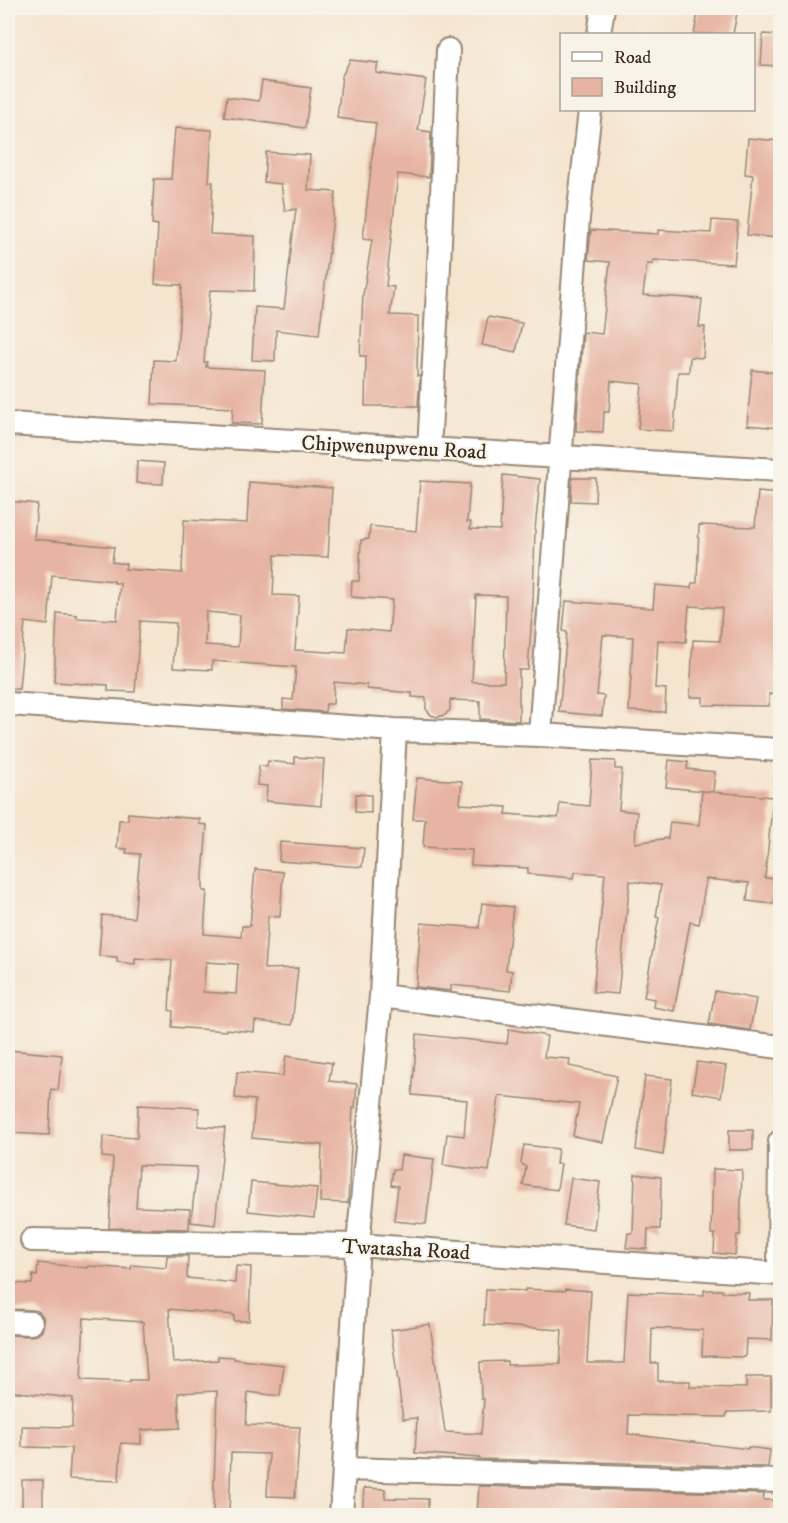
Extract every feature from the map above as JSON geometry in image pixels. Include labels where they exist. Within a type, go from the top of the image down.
[{"type":"street","points":[[599,33],[603,8]]},
{"type":"street","points":[[429,449],[448,50]]},
{"type":"street","points":[[540,735],[578,218],[590,111]]},
{"type":"street","name":"Chipwenupwenu Road","points":[[8,424],[780,470]]},
{"type":"street","points":[[8,704],[395,730],[540,735],[780,750]]},
{"type":"street","points":[[341,1515],[358,1245],[381,996],[395,730]]},
{"type":"street","points":[[381,996],[780,1047]]},
{"type":"street","points":[[780,1142],[780,1274]]},
{"type":"street","name":"Twatasha Road","points":[[32,1240],[358,1245],[780,1274]]},
{"type":"street","points":[[8,1322],[31,1323]]},
{"type":"street","points":[[345,1469],[780,1481]]},
{"type":"building","points":[[699,8],[738,8],[733,33],[694,33]]},
{"type":"building","points":[[763,34],[780,35],[780,66],[761,65]]},
{"type":"building","points":[[350,60],[378,63],[376,73],[426,80],[418,130],[431,132],[429,177],[398,174],[386,286],[394,287],[390,315],[418,316],[417,376],[420,376],[418,406],[365,406],[366,356],[360,356],[363,295],[372,240],[363,239],[376,123],[337,118],[342,76]]},
{"type":"building","points":[[262,81],[311,88],[305,128],[224,117],[227,97],[259,101]]},
{"type":"building","points":[[175,128],[212,130],[209,182],[213,182],[210,234],[255,236],[254,291],[210,290],[204,362],[207,362],[206,367],[265,370],[262,424],[232,423],[233,408],[152,404],[154,360],[176,361],[182,285],[155,284],[158,225],[152,224],[154,179],[171,179]]},
{"type":"building","points":[[748,138],[780,141],[778,238],[747,235],[753,175],[745,174]]},
{"type":"building","points":[[266,152],[310,155],[308,190],[336,192],[319,335],[276,330],[275,361],[252,360],[255,307],[284,309],[296,209],[285,211],[281,184],[264,182]]},
{"type":"building","points":[[712,220],[738,222],[734,264],[653,260],[653,264],[647,264],[643,295],[702,299],[699,327],[705,327],[703,358],[690,357],[689,372],[678,372],[674,431],[638,429],[642,384],[611,381],[609,412],[604,412],[603,432],[576,431],[583,332],[602,334],[610,262],[588,260],[591,230],[658,234],[658,230],[711,233]]},
{"type":"building","points":[[488,317],[522,323],[516,352],[482,345]]},
{"type":"building","points":[[752,370],[780,373],[780,428],[747,425]]},
{"type":"building","points":[[137,461],[164,463],[163,484],[136,483]]},
{"type":"building","points":[[503,475],[540,479],[528,670],[519,670],[519,721],[480,719],[480,701],[450,700],[450,710],[445,715],[437,717],[431,715],[426,709],[426,698],[412,697],[412,693],[367,689],[367,685],[334,682],[333,704],[326,704],[325,712],[283,709],[283,699],[293,700],[296,667],[212,661],[212,670],[173,668],[176,623],[140,621],[135,692],[108,691],[108,685],[54,682],[57,613],[77,615],[77,618],[117,620],[120,583],[52,575],[48,625],[25,622],[19,689],[8,689],[9,501],[37,504],[34,539],[114,547],[112,562],[126,564],[125,569],[182,573],[184,520],[247,523],[249,482],[332,488],[328,557],[275,555],[273,595],[299,596],[295,650],[346,653],[348,628],[389,632],[392,600],[351,597],[352,581],[359,581],[361,540],[369,539],[370,526],[416,531],[420,481],[470,484],[467,522],[471,522],[470,529],[500,530]],"holes":[[[476,595],[506,596],[504,682],[472,682]],[[206,612],[240,615],[238,647],[205,645]]]},
{"type":"building","points":[[572,478],[596,478],[595,502],[571,501]]},
{"type":"building","points":[[758,492],[780,494],[780,695],[769,694],[769,706],[703,705],[703,697],[690,697],[693,640],[720,641],[722,608],[689,606],[686,642],[658,640],[655,688],[666,689],[665,712],[629,711],[633,637],[603,635],[597,695],[604,696],[602,716],[559,712],[567,632],[563,631],[566,601],[653,608],[655,585],[691,588],[692,583],[697,583],[699,525],[755,527]]},
{"type":"building","points":[[295,757],[324,759],[321,806],[266,801],[267,786],[257,785],[259,766],[267,767],[268,761],[295,764]]},
{"type":"building","points":[[592,760],[615,761],[615,769],[622,769],[619,810],[637,812],[635,843],[668,838],[670,822],[699,825],[702,791],[773,797],[765,878],[777,879],[774,904],[747,901],[749,883],[706,879],[699,924],[690,922],[674,1011],[653,1007],[654,999],[644,997],[659,917],[656,917],[661,885],[630,881],[618,994],[593,992],[605,874],[575,872],[574,878],[528,874],[528,868],[471,865],[472,850],[423,847],[425,819],[413,819],[417,778],[462,781],[460,804],[507,807],[506,814],[558,818],[560,803],[589,806]]},
{"type":"building","points":[[669,760],[688,762],[687,769],[715,772],[713,792],[666,787]]},
{"type":"building","points":[[356,794],[371,795],[371,813],[355,812]]},
{"type":"building","points":[[128,813],[200,819],[199,824],[207,825],[203,876],[203,891],[207,891],[204,934],[241,937],[242,926],[250,926],[255,869],[283,872],[280,917],[268,916],[264,969],[298,968],[292,1025],[255,1021],[254,1032],[172,1027],[173,1011],[169,1010],[172,960],[135,958],[135,964],[117,962],[117,957],[99,956],[102,915],[134,918],[140,854],[126,853],[127,849],[117,848],[119,820],[128,820]],"holes":[[[206,962],[238,964],[236,994],[203,992]]]},
{"type":"building","points":[[280,842],[364,848],[362,867],[279,861]]},
{"type":"building","points":[[482,903],[513,907],[506,970],[512,971],[510,991],[451,985],[451,991],[416,987],[421,923],[479,928]]},
{"type":"building","points":[[715,991],[756,999],[750,1030],[709,1024]]},
{"type":"building","points":[[509,1029],[547,1036],[544,1057],[570,1059],[569,1066],[617,1076],[603,1142],[573,1136],[579,1104],[499,1096],[489,1171],[443,1165],[447,1134],[464,1136],[467,1100],[412,1095],[417,1034],[507,1044]]},
{"type":"building","points":[[8,1050],[62,1055],[58,1090],[51,1089],[49,1135],[8,1133],[11,1084],[8,1084]]},
{"type":"building","points":[[286,1056],[332,1063],[329,1081],[357,1084],[355,1108],[353,1108],[348,1203],[320,1202],[322,1145],[252,1138],[255,1100],[235,1098],[237,1072],[283,1076]]},
{"type":"building","points":[[697,1062],[726,1066],[721,1097],[692,1092]]},
{"type":"building","points":[[645,1076],[672,1079],[663,1155],[636,1150]]},
{"type":"building","points":[[138,1105],[199,1108],[198,1126],[225,1128],[215,1225],[191,1222],[197,1167],[139,1165],[136,1207],[190,1209],[189,1229],[109,1228],[113,1158],[102,1157],[103,1136],[137,1138]]},
{"type":"building","points":[[729,1130],[753,1130],[753,1150],[729,1150]]},
{"type":"building","points":[[524,1145],[558,1149],[556,1164],[561,1164],[557,1190],[523,1185],[526,1167],[521,1163]]},
{"type":"building","points":[[401,1155],[434,1159],[426,1224],[394,1221],[398,1186],[391,1185],[393,1169],[399,1170]]},
{"type":"building","points":[[713,1169],[742,1170],[740,1235],[737,1235],[735,1255],[714,1253],[715,1234],[711,1234]]},
{"type":"building","points":[[635,1174],[661,1177],[660,1229],[648,1229],[647,1249],[626,1248],[628,1233],[633,1233]]},
{"type":"building","points":[[571,1178],[600,1182],[594,1229],[564,1225]]},
{"type":"building","points":[[251,1182],[317,1188],[314,1218],[248,1211]]},
{"type":"building","points":[[167,1256],[188,1256],[187,1278],[235,1283],[236,1266],[251,1267],[249,1321],[234,1321],[234,1315],[169,1309],[173,1363],[218,1360],[218,1356],[284,1365],[280,1396],[248,1392],[246,1425],[300,1427],[295,1497],[267,1496],[269,1454],[231,1453],[229,1515],[213,1515],[217,1391],[178,1393],[180,1428],[141,1430],[141,1444],[121,1443],[119,1481],[69,1479],[71,1448],[22,1447],[22,1426],[72,1427],[73,1398],[8,1391],[8,1335],[37,1335],[42,1331],[44,1323],[43,1316],[38,1311],[8,1309],[8,1283],[32,1284],[33,1275],[37,1276],[38,1263],[88,1268],[88,1266],[131,1269],[132,1265],[166,1268]],"holes":[[[84,1318],[143,1322],[147,1380],[130,1380],[130,1382],[81,1380]]]},
{"type":"building","points":[[486,1289],[591,1291],[587,1363],[624,1363],[628,1292],[704,1295],[704,1290],[722,1290],[722,1292],[749,1293],[748,1300],[773,1300],[772,1340],[746,1339],[745,1357],[702,1356],[703,1330],[652,1328],[651,1363],[658,1363],[658,1381],[690,1381],[690,1387],[746,1388],[746,1377],[771,1377],[771,1411],[727,1412],[726,1417],[629,1415],[628,1434],[770,1450],[768,1467],[479,1459],[415,1453],[417,1418],[403,1419],[391,1330],[430,1324],[445,1432],[481,1434],[484,1399],[481,1399],[480,1362],[507,1361],[507,1365],[560,1364],[562,1330],[484,1325]]},
{"type":"building","points":[[22,1480],[43,1480],[43,1515],[22,1515]]},
{"type":"building","points":[[479,1486],[764,1494],[763,1500],[773,1500],[772,1515],[477,1515]]},
{"type":"building","points":[[364,1488],[385,1489],[385,1498],[428,1499],[428,1515],[362,1515]]}]
